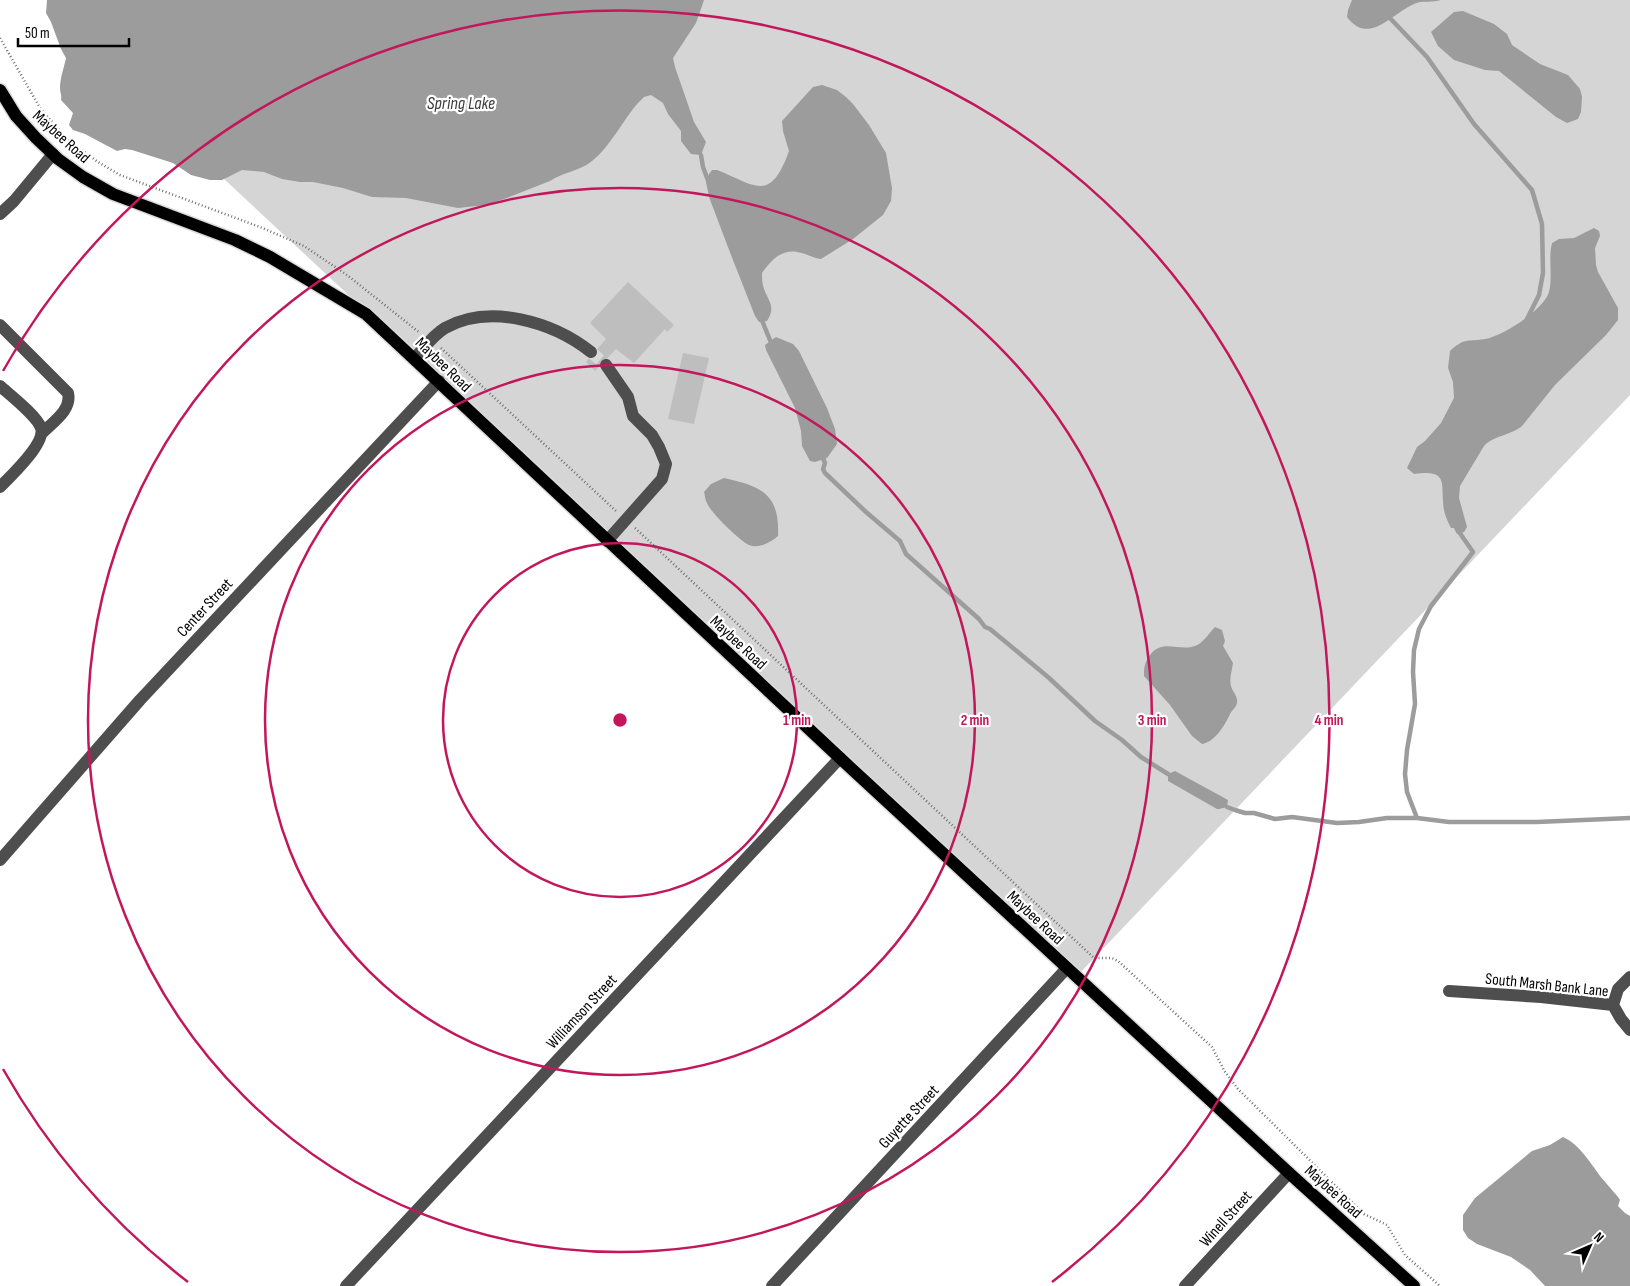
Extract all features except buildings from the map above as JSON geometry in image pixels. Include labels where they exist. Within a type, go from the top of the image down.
[{"type":"main road","name":"Maybee Road","points":[[0,90],[16,116],[36,138],[83,177],[113,194],[235,240],[276,261],[366,314],[840,758],[1414,1286]]},
{"type":"street","points":[[0,214],[14,202],[53,154]]},
{"type":"street","points":[[415,358],[444,329],[463,321],[491,317],[509,317],[558,330],[592,352]]},
{"type":"street","points":[[0,325],[68,393],[70,399],[67,408],[42,433],[30,454],[0,487]]},
{"type":"street","points":[[606,364],[628,397],[633,416],[652,435],[666,464],[662,479],[607,541]]},
{"type":"street","name":"Center Street","points":[[0,860],[140,700],[439,382]]},
{"type":"street","points":[[0,386],[36,420],[42,433]]},
{"type":"street","name":"Williamson Street","points":[[346,1286],[840,758]]},
{"type":"street","name":"Guyette Street","points":[[772,1286],[1067,968]]},
{"type":"street","points":[[1613,1005],[1618,989],[1630,977]]},
{"type":"street","name":"South Marsh Bank Lane","points":[[1449,991],[1541,997],[1613,1005],[1630,1030]]},
{"type":"street","name":"Winell Street","points":[[1185,1286],[1289,1173]]},
{"type":"shaded area","points":[[170,0],[1630,0],[1630,395],[1078,975],[106,69]]},
{"type":"water","name":"Spring Lake","points":[[47,0],[704,0],[696,23],[673,58],[694,122],[706,142],[701,155],[691,154],[681,141],[681,131],[668,114],[663,103],[651,95],[644,97],[638,103],[611,141],[587,165],[507,198],[485,205],[458,208],[406,198],[372,197],[343,188],[313,182],[282,179],[264,172],[242,170],[222,180],[210,180],[191,175],[173,163],[132,150],[117,151],[85,134],[73,130],[69,125],[73,113],[61,100],[60,90],[66,58],[46,13]]},
{"type":"water","points":[[1352,0],[1441,0],[1417,3],[1380,25],[1364,29],[1355,25],[1347,17]]},
{"type":"water","points":[[1463,11],[1494,24],[1507,34],[1512,45],[1540,64],[1568,75],[1580,89],[1582,97],[1581,112],[1578,119],[1567,123],[1556,117],[1499,71],[1485,70],[1454,60],[1438,46],[1431,32],[1454,12]]},
{"type":"water","points":[[822,85],[837,90],[853,104],[869,125],[886,153],[892,188],[891,201],[883,215],[853,239],[821,259],[802,253],[789,252],[779,255],[774,259],[762,273],[763,285],[771,305],[771,312],[767,321],[759,322],[709,197],[706,182],[712,170],[717,170],[751,185],[760,186],[768,184],[782,168],[789,151],[782,121],[813,87]]},
{"type":"water","points":[[1594,228],[1599,231],[1600,236],[1595,248],[1596,265],[1618,308],[1618,320],[1606,335],[1555,385],[1522,426],[1488,442],[1484,446],[1460,486],[1459,498],[1467,527],[1464,532],[1457,534],[1454,528],[1451,528],[1445,514],[1442,485],[1438,476],[1425,473],[1414,474],[1407,468],[1417,447],[1441,423],[1454,398],[1453,382],[1448,368],[1450,351],[1463,342],[1485,339],[1501,333],[1531,314],[1546,299],[1549,292],[1552,243],[1559,239],[1574,238]]},
{"type":"water","points":[[776,337],[793,344],[799,351],[827,408],[835,429],[837,444],[827,458],[815,462],[810,461],[802,446],[801,431],[795,408],[766,350],[765,345]]},
{"type":"water","points":[[724,478],[748,485],[766,494],[776,510],[778,536],[768,543],[749,545],[720,520],[707,503],[704,492],[711,484]]},
{"type":"water","points":[[1215,627],[1222,630],[1225,641],[1223,646],[1233,663],[1230,683],[1237,702],[1219,732],[1207,743],[1202,744],[1192,736],[1170,705],[1144,676],[1144,669],[1153,651],[1166,646],[1192,647],[1199,644]]},
{"type":"water","points":[[1175,771],[1228,800],[1227,807],[1217,809],[1168,781],[1168,774]]},
{"type":"water","points":[[1563,1137],[1584,1154],[1620,1200],[1618,1206],[1630,1216],[1630,1286],[1545,1286],[1530,1270],[1511,1257],[1477,1244],[1468,1238],[1463,1230],[1463,1215],[1475,1198],[1532,1151],[1550,1145]]},
{"type":"waterway","points":[[1388,16],[1427,57],[1474,124],[1532,190],[1542,224],[1543,273],[1539,295],[1526,321]]},
{"type":"waterway","points":[[701,155],[709,183]]},
{"type":"waterway","points":[[761,318],[772,345]]},
{"type":"waterway","points":[[822,456],[825,463],[823,469],[825,473],[900,541],[906,554],[979,619],[985,627],[990,629],[1048,677],[1095,721],[1122,740],[1141,757],[1168,774]]},
{"type":"waterway","points":[[1417,818],[1407,792],[1405,774],[1415,704],[1414,650],[1419,629],[1431,606],[1473,552],[1457,529]]},
{"type":"waterway","points":[[1227,807],[1275,819],[1292,817],[1337,823],[1387,818],[1417,818],[1449,822],[1537,822],[1630,818]]},
{"type":"tunnel","points":[[591,352],[606,365]]}]
